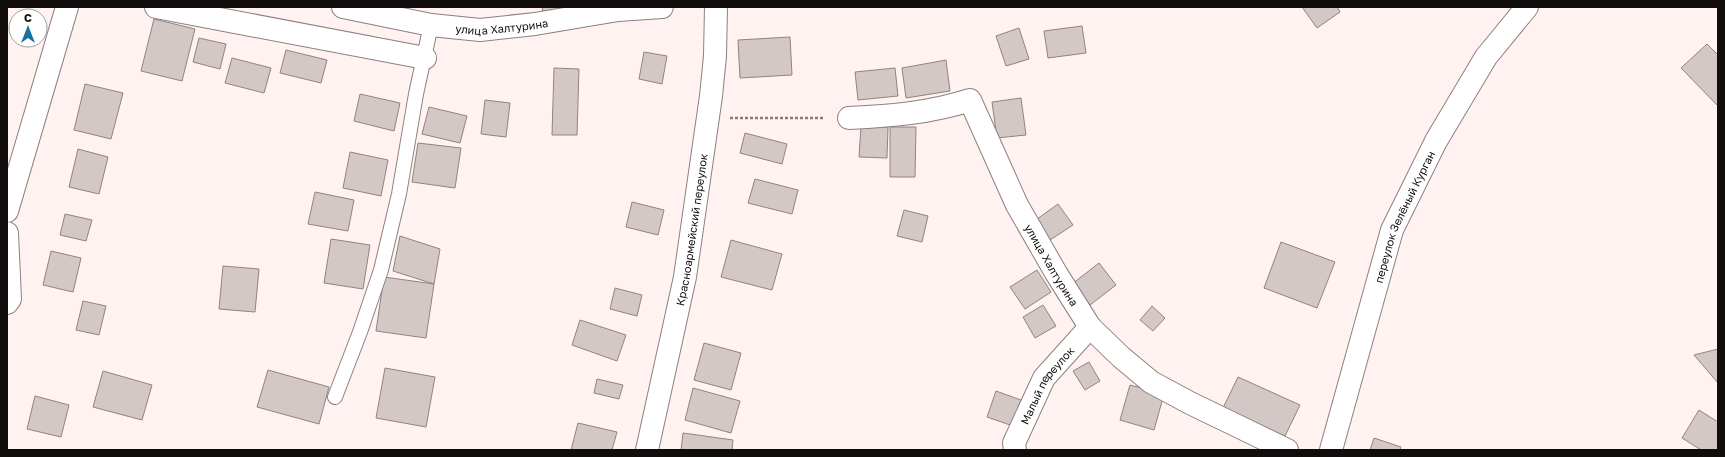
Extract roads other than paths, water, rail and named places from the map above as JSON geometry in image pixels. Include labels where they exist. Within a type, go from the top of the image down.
[{"type":"street","points":[[7,211],[67,7]]},
{"type":"street","points":[[156,7],[425,58]]},
{"type":"street","name":"улица Халтурина","points":[[343,7],[431,25],[480,30],[535,24],[618,10],[662,7]]},
{"type":"street","name":"Красноармейский переулок","points":[[647,450],[685,277],[708,118],[715,56],[716,7]]},
{"type":"street","name":"переулок Зелёный Курган","points":[[1331,450],[1392,230],[1436,141],[1486,57],[1527,7]]},
{"type":"street","name":"улица Халтурина","points":[[849,118],[903,115],[946,108],[970,100],[1017,205],[1056,273],[1090,327],[1121,357],[1151,382],[1197,407],[1287,450]]},
{"type":"street","points":[[7,232],[10,298],[7,303]]},
{"type":"street","name":"Малый переулок","points":[[1015,450],[1014,443],[1044,378],[1090,327]]},
{"type":"lane","points":[[335,396],[360,332],[381,270],[399,194],[416,94],[431,25]]}]
